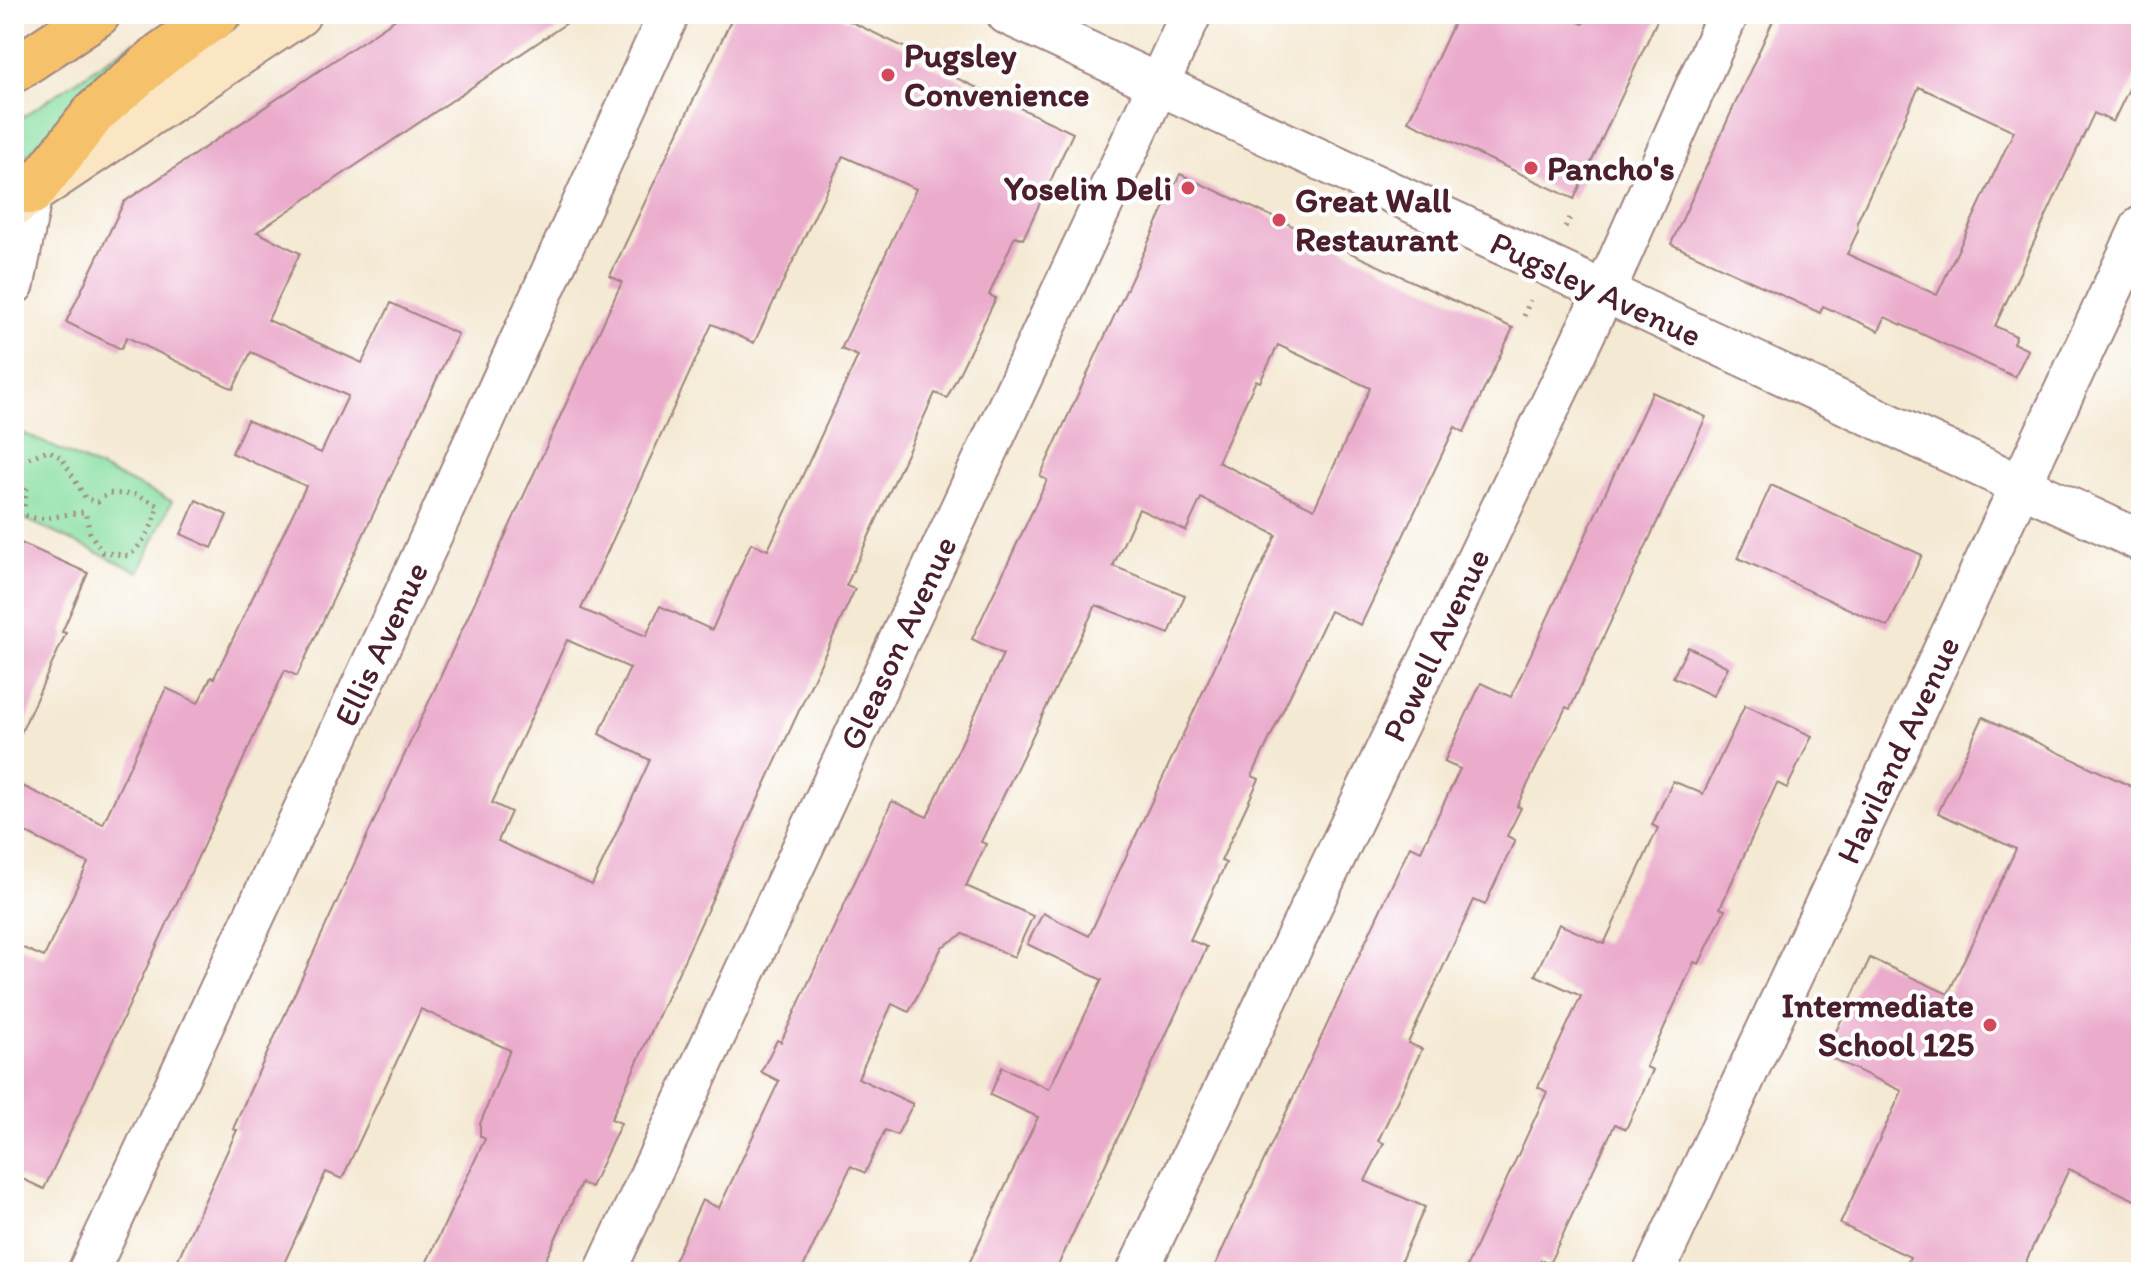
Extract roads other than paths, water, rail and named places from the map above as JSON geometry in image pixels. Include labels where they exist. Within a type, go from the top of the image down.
[{"type":"highway","points":[[14,70],[98,14]]},
{"type":"highway","points":[[23,198],[95,112],[163,53],[218,14]]},
{"type":"main road","points":[[23,198],[298,14]]},
{"type":"street","name":"Ellis Avenue","points":[[88,1272],[414,574],[669,14]]},
{"type":"street","name":"Pugsley Avenue","points":[[1007,14],[2141,541]]},
{"type":"street","name":"Gleason Avenue","points":[[605,1272],[1191,14]]},
{"type":"street","name":"Powell Avenue","points":[[1137,1272],[1604,293],[1728,14]]},
{"type":"street","points":[[14,284],[23,198]]},
{"type":"street","name":"Haviland Avenue","points":[[1654,1272],[2141,227]]},
{"type":"place","name":"Pugsley Convenience","points":[[888,75]]},
{"type":"place","name":"Pancho's","points":[[1531,168]]},
{"type":"place","name":"Yoselin Deli","points":[[1188,188]]},
{"type":"place","name":"Great Wall Restaurant","points":[[1279,220]]},
{"type":"place","name":"Intermediate School 125","points":[[1990,1025]]}]
